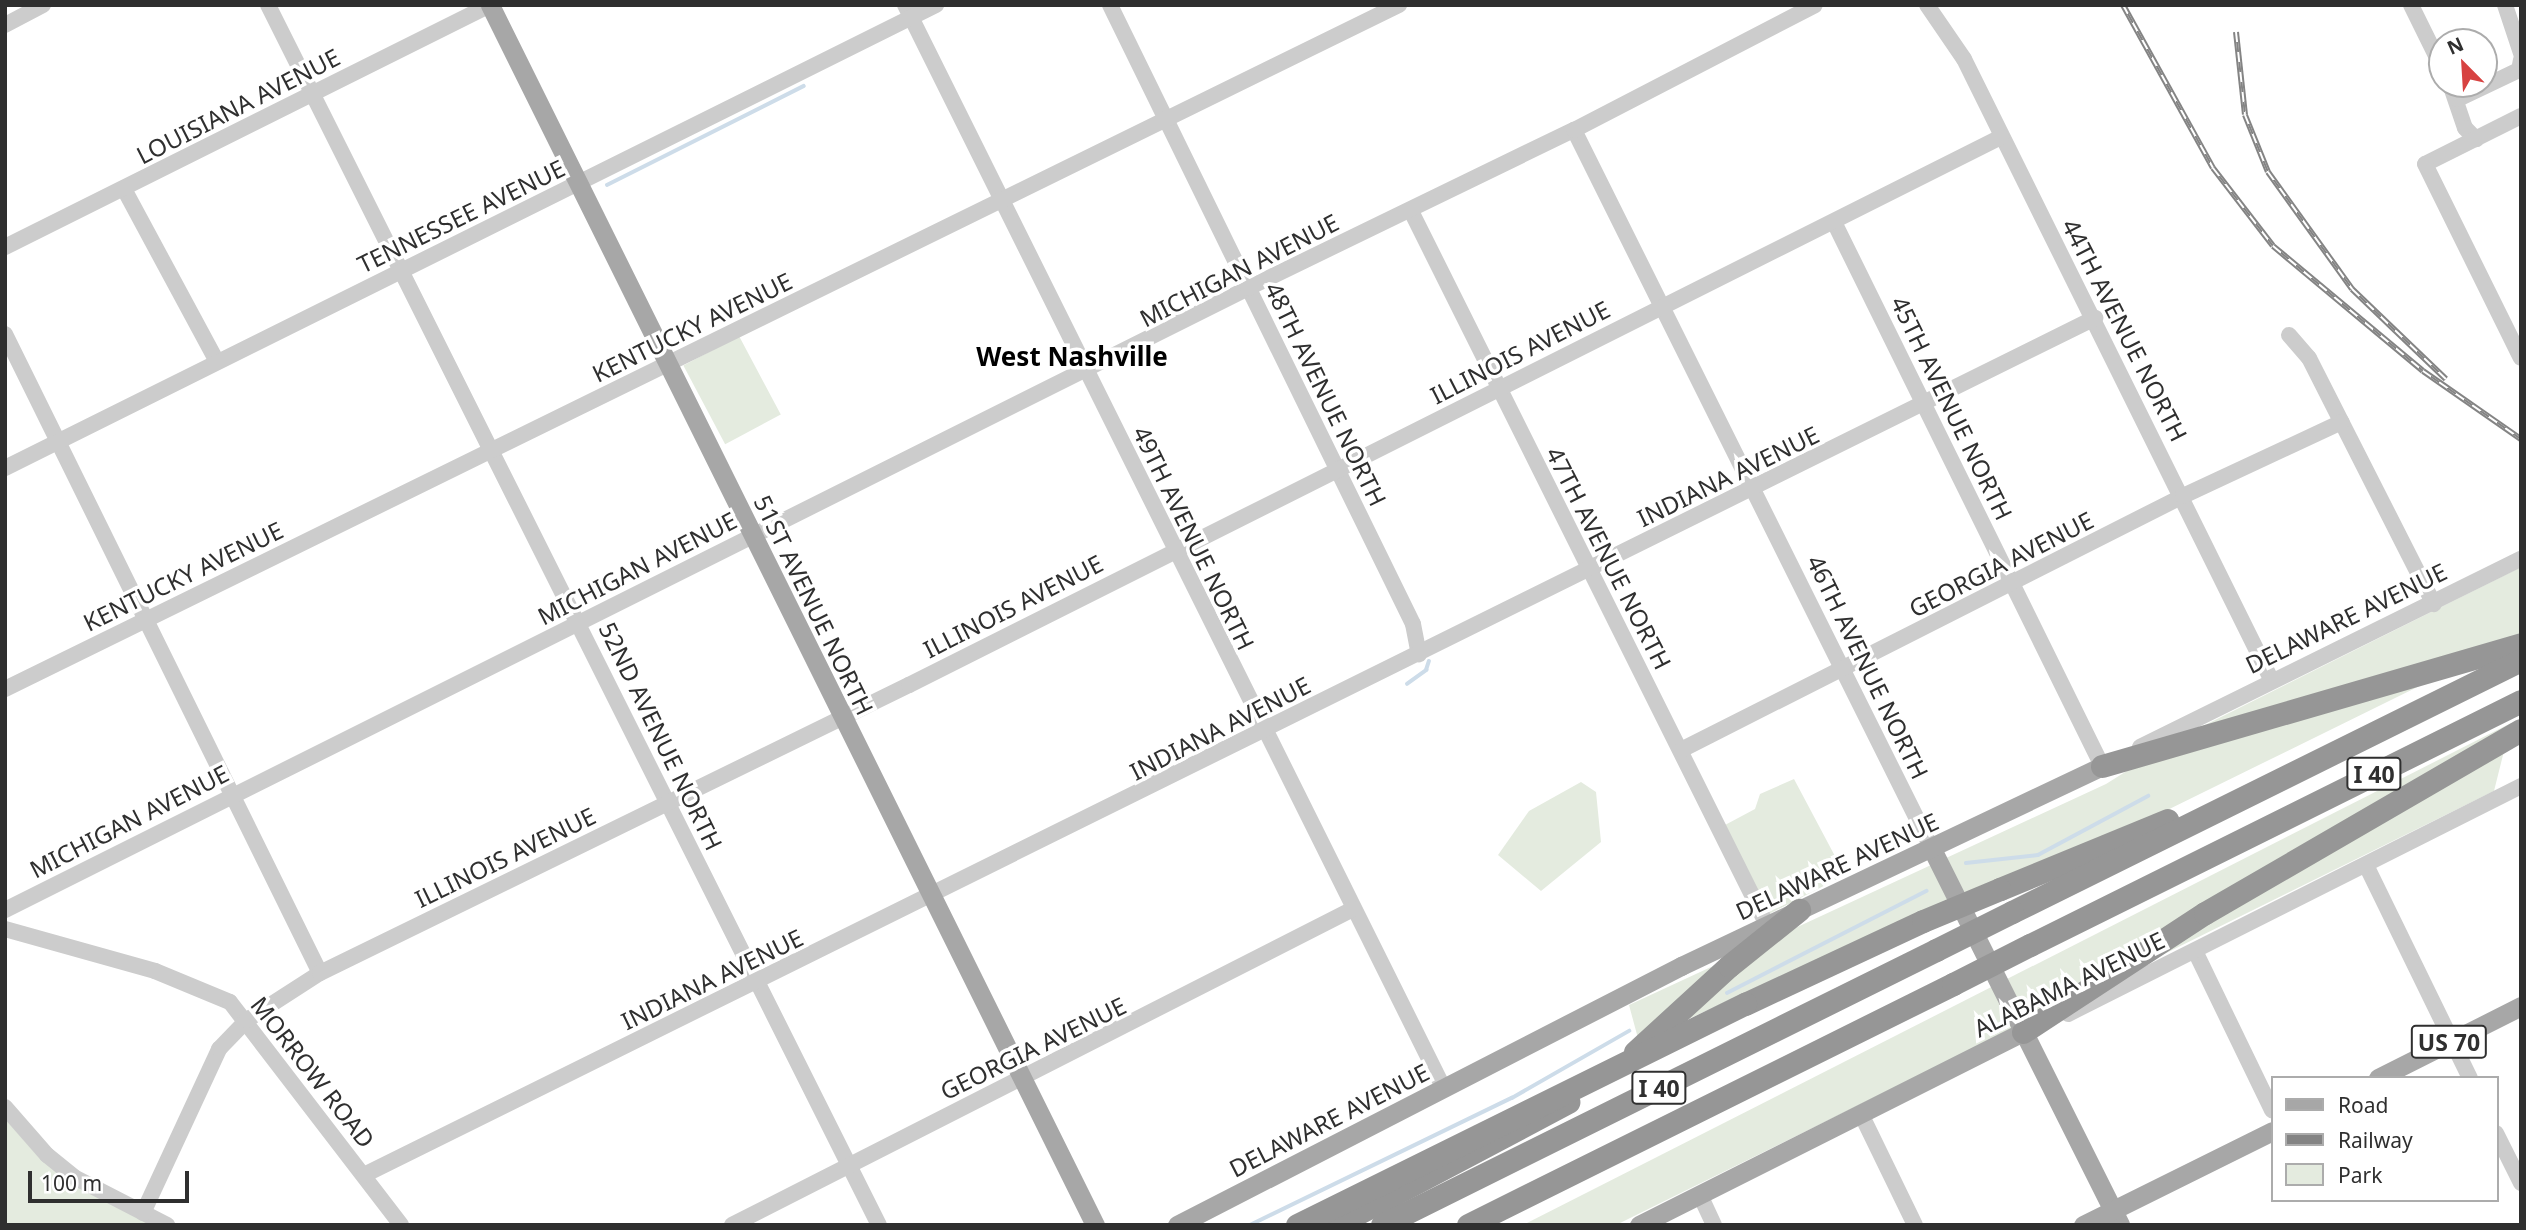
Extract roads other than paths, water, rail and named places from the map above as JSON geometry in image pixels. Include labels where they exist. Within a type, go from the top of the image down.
[{"type":"highway","points":[[2102,766],[2521,644]]},
{"type":"highway","name":"I 40","points":[[1382,1225],[2521,660]]},
{"type":"highway","name":"I 40","points":[[1468,1225],[2521,701]]},
{"type":"highway","points":[[2024,1032],[2205,913],[2521,730]]},
{"type":"highway","points":[[1297,1225],[1745,1004],[1923,922],[2157,824],[2253,792]]},
{"type":"highway","points":[[1336,1225],[1590,1088],[1799,910]]},
{"type":"highway","points":[[1483,1225],[1552,1185]]},
{"type":"main road","name":"51ST AVENUE NORTH","points":[[490,5],[1095,1225]]},
{"type":"main road","name":"DELAWARE AVENUE","points":[[1177,1225],[1606,1004],[2102,766]]},
{"type":"main road","name":"46TH AVENUE NORTH","points":[[1931,849],[2116,1217]]},
{"type":"main road","name":"US 70","points":[[2382,1076],[2521,1006]]},
{"type":"main road","name":"ALABAMA AVENUE","points":[[1639,1225],[1862,1116],[2024,1032]]},
{"type":"main road","points":[[2083,1225],[2116,1217],[2270,1131]]},
{"type":"street","points":[[5,25],[43,5]]},
{"type":"street","name":"52ND AVENUE NORTH","points":[[268,5],[580,623],[879,1225]]},
{"type":"street","name":"LOUISIANA AVENUE","points":[[5,247],[490,5]]},
{"type":"street","name":"TENNESSEE AVENUE","points":[[5,468],[577,183],[908,12],[936,5]]},
{"type":"street","name":"48TH AVENUE NORTH","points":[[1110,5],[1413,624],[1419,654]]},
{"type":"street","name":"KENTUCKY AVENUE","points":[[5,689],[1399,5]]},
{"type":"street","name":"MICHIGAN AVENUE","points":[[5,910],[753,534],[1087,372],[1248,288],[1574,130],[1815,5]]},
{"type":"street","name":"44TH AVENUE NORTH","points":[[1927,5],[1964,60],[2095,318],[2272,681]]},
{"type":"street","points":[[2411,5],[2428,40]]},
{"type":"street","points":[[2505,5],[2521,53]]},
{"type":"street","name":"49TH AVENUE NORTH","points":[[908,12],[1173,550],[1444,1089]]},
{"type":"street","points":[[2498,79],[2519,70],[2521,60]]},
{"type":"street","points":[[2457,98],[2465,128],[2474,134]]},
{"type":"street","points":[[2521,116],[2474,134],[2425,164],[2521,358]]},
{"type":"street","name":"46TH AVENUE NORTH","points":[[1574,130],[1931,849]]},
{"type":"street","name":"ILLINOIS AVENUE","points":[[143,1213],[219,1049],[247,1020],[320,974],[841,717],[2001,137]]},
{"type":"street","points":[[124,189],[217,362]]},
{"type":"street","name":"47TH AVENUE NORTH","points":[[1411,211],[1497,389],[1767,925]]},
{"type":"street","name":"45TH AVENUE NORTH","points":[[1834,222],[2102,766]]},
{"type":"street","name":"INDIANA AVENUE","points":[[364,1175],[1589,571],[2095,318]]},
{"type":"street","points":[[5,334],[143,622],[235,793],[320,974]]},
{"type":"street","points":[[2290,335],[2309,358],[2434,604]]},
{"type":"street","name":"GEORGIA AVENUE","points":[[1681,750],[1843,672],[2183,496],[2342,422]]},
{"type":"street","name":"DELAWARE AVENUE","points":[[2102,766],[2521,559]]},
{"type":"street","name":"ALABAMA AVENUE","points":[[2024,1032],[2195,951],[2521,786]]},
{"type":"street","points":[[2366,865],[2469,1076]]},
{"type":"street","name":"GEORGIA AVENUE","points":[[732,1225],[1353,909]]},
{"type":"street","name":"MORROW ROAD","points":[[5,929],[155,971],[230,1002],[247,1020],[401,1225]]},
{"type":"street","points":[[2195,951],[2270,1106]]},
{"type":"street","points":[[5,1107],[59,1166],[86,1185],[167,1225]]},
{"type":"street","points":[[1862,1116],[1915,1225]]},
{"type":"street","points":[[2498,1137],[2521,1183]]},
{"type":"street","points":[[1700,1195],[1714,1225]]},
{"type":"waterway","points":[[607,185],[804,86]]},
{"type":"waterway","points":[[1407,684],[1426,670],[1429,661]]},
{"type":"waterway","points":[[1966,863],[2038,855],[2148,796]]},
{"type":"waterway","points":[[1727,993],[1926,891]]},
{"type":"waterway","points":[[1250,1225],[1512,1098],[1629,1031]]},
{"type":"railway","points":[[2123,5],[2213,168],[2273,246],[2423,371],[2521,439]]},
{"type":"railway","points":[[2236,32],[2245,115],[2268,172],[2352,289],[2446,379]]},
{"type":"district","name":"West Nashville","points":[[1072,357]]}]
